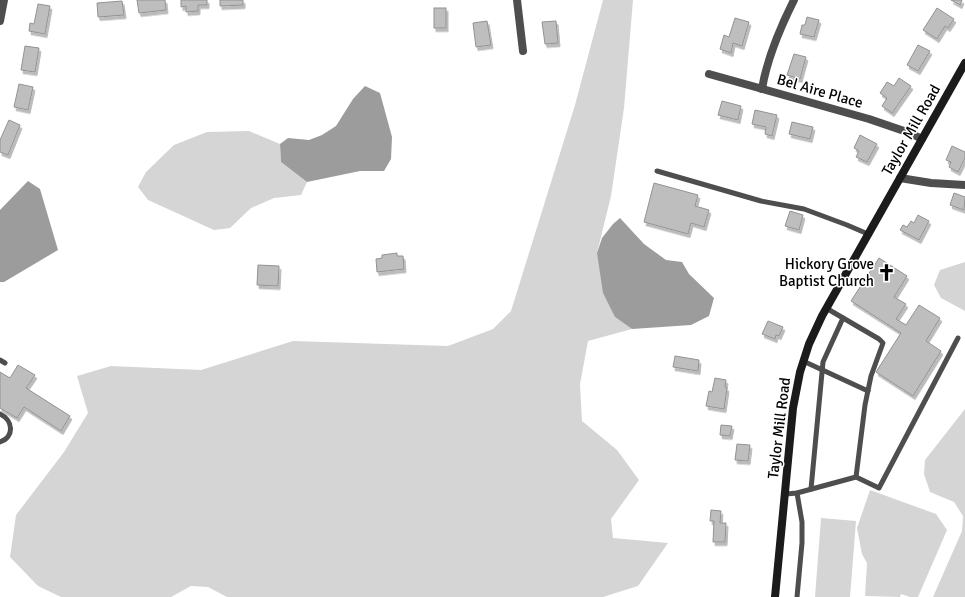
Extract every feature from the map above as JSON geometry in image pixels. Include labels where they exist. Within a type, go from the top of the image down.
[{"type":"main road","name":"Taylor Mill Road","points":[[775,597],[793,408],[803,361],[809,344],[826,308],[965,63]]},
{"type":"street","points":[[0,20],[4,0]]},
{"type":"street","points":[[517,0],[523,51]]},
{"type":"street","points":[[762,89],[764,75],[775,42],[794,0]]},
{"type":"street","name":"Bel Aire Place","points":[[709,74],[869,119],[910,133],[922,139]]},
{"type":"street","points":[[900,178],[931,183],[965,185]]},
{"type":"lane","points":[[657,171],[761,200],[804,209],[847,224],[868,234]]},
{"type":"lane","points":[[826,308],[879,339],[883,344],[871,376],[856,476]]},
{"type":"lane","points":[[811,489],[823,362],[843,318]]},
{"type":"lane","points":[[786,494],[796,493],[856,476],[879,488],[958,338]]},
{"type":"lane","points":[[0,360],[5,363]]},
{"type":"lane","points":[[803,361],[868,391]]},
{"type":"lane","points":[[0,414],[8,420],[11,426],[10,434],[6,440],[0,442]]},
{"type":"lane","points":[[796,493],[802,522],[802,544],[797,597]]},
{"type":"shaded area","points":[[603,0],[633,0],[624,108],[611,196],[597,253],[615,317],[632,329],[588,341],[580,384],[582,421],[617,450],[639,480],[611,519],[613,538],[668,543],[638,586],[603,597],[227,597],[208,587],[191,586],[171,597],[61,597],[38,586],[10,557],[16,515],[64,452],[88,413],[77,376],[111,366],[201,370],[293,341],[448,346],[493,329],[511,311],[575,105]]},
{"type":"shaded area","points":[[365,86],[380,93],[392,137],[391,159],[384,171],[360,171],[307,182],[281,162],[280,144],[288,138],[309,140],[322,135],[336,126],[353,99]]},
{"type":"shaded area","points":[[249,131],[280,144],[281,162],[307,182],[301,195],[274,198],[251,208],[230,228],[214,230],[148,200],[138,187],[146,172],[174,145],[207,132]]},
{"type":"shaded area","points":[[28,181],[40,189],[58,250],[4,282],[0,282],[0,210]]},
{"type":"shaded area","points":[[620,218],[644,244],[666,260],[682,262],[689,274],[714,298],[709,316],[691,325],[632,329],[615,317],[603,293],[597,253],[602,238]]},
{"type":"shaded area","points":[[965,262],[965,311],[941,298],[934,285],[940,270]]},
{"type":"shaded area","points":[[965,409],[965,597],[933,597],[962,531],[963,516],[954,502],[930,492],[924,474],[925,460]]},
{"type":"shaded area","points":[[870,490],[936,514],[947,530],[918,597],[910,597],[901,594],[900,597],[865,596],[867,563],[862,554],[857,528]]},
{"type":"shaded area","points":[[821,518],[856,521],[850,597],[815,597]]},
{"type":"building","points":[[137,0],[165,0],[166,10],[139,13]]},
{"type":"building","points":[[181,0],[207,0],[207,5],[198,5],[198,11],[186,12],[186,6],[181,7]]},
{"type":"building","points":[[220,0],[243,0],[243,5],[220,6]]},
{"type":"building","points":[[951,0],[962,0],[960,5]]},
{"type":"building","points":[[122,1],[124,15],[98,17],[97,3]]},
{"type":"building","points":[[38,4],[50,6],[45,34],[29,31],[30,23],[34,24]]},
{"type":"building","points":[[434,8],[446,8],[446,28],[434,28]]},
{"type":"building","points":[[937,8],[954,19],[948,28],[945,26],[937,39],[923,30]]},
{"type":"building","points":[[807,17],[819,20],[814,37],[800,34],[802,25],[805,25]]},
{"type":"building","points":[[735,18],[749,22],[742,46],[733,43],[731,53],[720,49],[724,35],[729,37]]},
{"type":"building","points":[[487,21],[491,45],[476,47],[473,23]]},
{"type":"building","points":[[556,21],[558,43],[545,44],[542,22]]},
{"type":"building","points":[[918,45],[930,51],[918,71],[907,65]]},
{"type":"building","points":[[25,46],[39,48],[35,72],[21,70]]},
{"type":"building","points":[[794,54],[806,57],[800,79],[787,75]]},
{"type":"building","points":[[899,78],[911,86],[892,113],[882,106],[887,98],[880,93],[887,82],[894,86]]},
{"type":"building","points":[[19,84],[33,87],[28,110],[14,107]]},
{"type":"building","points":[[722,101],[741,106],[738,120],[718,115]]},
{"type":"building","points":[[755,110],[777,115],[772,136],[765,134],[766,127],[752,124]]},
{"type":"building","points":[[9,120],[20,125],[8,155],[0,152],[0,140]]},
{"type":"building","points":[[792,122],[813,127],[810,139],[789,134]]},
{"type":"building","points":[[860,135],[877,144],[867,162],[856,157],[859,151],[854,148]]},
{"type":"building","points":[[952,146],[965,152],[965,158],[958,172],[949,167],[951,162],[946,160]]},
{"type":"building","points":[[654,183],[698,195],[695,206],[709,210],[704,227],[691,223],[688,234],[644,222]]},
{"type":"building","points":[[954,193],[965,197],[964,210],[950,205]]},
{"type":"building","points":[[790,211],[803,215],[799,230],[785,226]]},
{"type":"building","points":[[918,215],[929,221],[919,240],[900,230],[903,225],[907,227],[911,221],[914,223]]},
{"type":"building","points":[[397,253],[397,256],[403,256],[404,269],[377,272],[376,259],[382,258],[382,255]]},
{"type":"building","points":[[879,258],[907,276],[894,297],[906,304],[896,319],[906,325],[919,305],[940,318],[926,341],[941,351],[913,396],[876,372],[901,333],[851,301]]},
{"type":"building","points":[[258,265],[279,266],[278,286],[257,285]]},
{"type":"building","points":[[768,321],[783,327],[779,336],[776,335],[775,339],[762,334]]},
{"type":"building","points":[[675,356],[699,360],[698,371],[673,367]]},
{"type":"building","points":[[18,365],[35,375],[26,388],[70,416],[61,431],[24,407],[17,418],[0,408],[0,372],[10,378]]},
{"type":"building","points":[[715,378],[726,380],[725,387],[727,388],[724,409],[706,406],[709,391],[712,392]]},
{"type":"building","points":[[721,425],[732,426],[730,436],[720,435]]},
{"type":"building","points":[[737,444],[750,445],[748,461],[735,460]]},
{"type":"building","points":[[711,510],[721,511],[720,523],[726,523],[725,542],[713,542],[714,521],[710,521]]},
{"type":"place","name":"Hickory Grove Baptist Church","points":[[887,273]]}]
